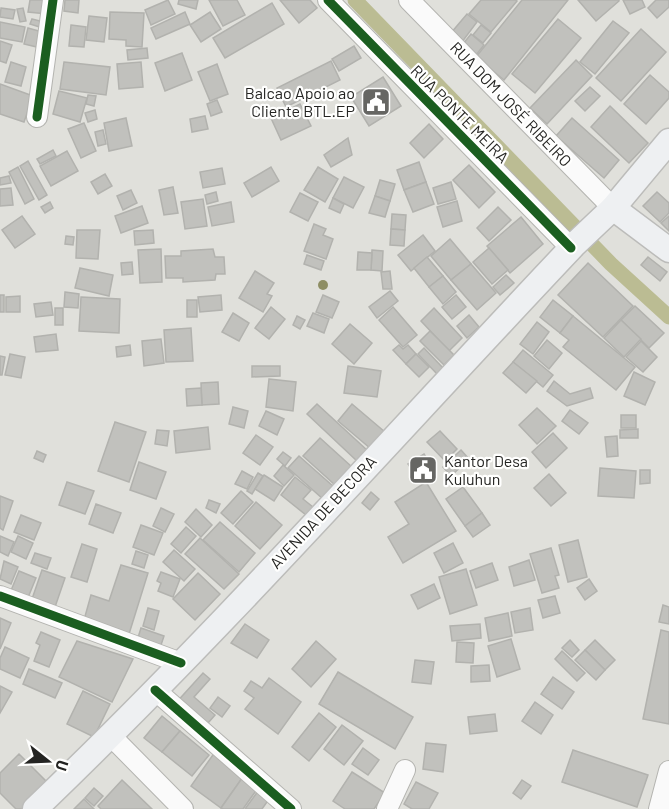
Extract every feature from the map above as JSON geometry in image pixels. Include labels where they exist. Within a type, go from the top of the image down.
[{"type":"main road","name":"AVENIDA DE BECORA","points":[[35,809],[111,736],[573,246],[611,210],[669,141]]},
{"type":"main road","points":[[611,210],[669,250]]},
{"type":"street","points":[[37,117],[53,0]]},
{"type":"street","name":"RUA PONTE MEIRA","points":[[328,0],[573,246]]},
{"type":"street","name":"RUA DOM JOSÉ RIBEIRO","points":[[409,0],[611,210]]},
{"type":"street","points":[[0,596],[181,663]]},
{"type":"street","points":[[155,690],[291,809]]},
{"type":"street","points":[[111,736],[155,780],[178,809]]},
{"type":"street","points":[[387,809],[405,770]]},
{"type":"street","points":[[659,809],[669,771]]},
{"type":"building","points":[[30,0],[49,0],[47,14],[28,12]]},
{"type":"building","points":[[65,0],[79,0],[78,13],[64,11]]},
{"type":"building","points":[[168,0],[175,14],[151,25],[145,10]]},
{"type":"building","points":[[179,0],[198,0],[196,9],[178,4]]},
{"type":"building","points":[[209,0],[237,0],[245,15],[223,26]]},
{"type":"building","points":[[280,0],[310,0],[317,8],[299,23]]},
{"type":"building","points":[[481,0],[517,1],[491,32],[469,14]]},
{"type":"building","points":[[522,0],[568,0],[504,80],[476,57]]},
{"type":"building","points":[[578,0],[619,0],[619,1],[596,21]]},
{"type":"building","points":[[623,0],[642,0],[645,7],[630,14]]},
{"type":"building","points":[[656,0],[669,0],[669,7],[657,18],[648,8]]},
{"type":"building","points":[[272,3],[284,24],[225,58],[213,38]]},
{"type":"building","points":[[1,8],[15,10],[13,19],[0,17]]},
{"type":"building","points":[[23,8],[26,21],[20,22],[17,9]]},
{"type":"building","points":[[110,12],[144,13],[142,47],[126,46],[126,40],[109,39]]},
{"type":"building","points":[[185,12],[190,24],[156,39],[151,28]]},
{"type":"building","points":[[210,12],[221,29],[201,42],[190,25]]},
{"type":"building","points":[[467,14],[477,22],[462,42],[451,33]]},
{"type":"building","points":[[89,16],[107,18],[104,42],[86,40]]},
{"type":"building","points":[[32,19],[48,23],[46,29],[30,24]]},
{"type":"building","points":[[558,19],[581,38],[535,93],[512,74]]},
{"type":"building","points":[[613,21],[629,33],[595,74],[580,62]]},
{"type":"building","points":[[0,22],[25,27],[22,42],[0,38]]},
{"type":"building","points":[[71,25],[86,27],[84,47],[69,46]]},
{"type":"building","points":[[481,25],[491,33],[483,43],[473,35]]},
{"type":"building","points":[[28,28],[46,33],[41,48],[24,44]]},
{"type":"building","points":[[641,29],[666,52],[621,101],[596,78]]},
{"type":"building","points":[[471,34],[484,45],[476,55],[463,44]]},
{"type":"building","points":[[0,41],[12,45],[6,63],[0,61]]},
{"type":"building","points":[[354,46],[361,58],[339,71],[332,59]]},
{"type":"building","points":[[147,48],[148,58],[128,60],[127,50]]},
{"type":"building","points":[[182,53],[192,80],[165,91],[155,63]]},
{"type":"building","points":[[576,60],[592,76],[547,124],[530,108]]},
{"type":"building","points":[[331,61],[340,80],[286,107],[277,88]]},
{"type":"building","points":[[11,62],[26,67],[21,86],[5,82]]},
{"type":"building","points":[[64,62],[110,67],[106,95],[60,89]]},
{"type":"building","points":[[141,62],[143,87],[119,89],[117,64]]},
{"type":"building","points":[[217,64],[228,94],[210,101],[198,72]]},
{"type":"building","points":[[650,75],[669,92],[669,98],[646,124],[624,104]]},
{"type":"building","name":"Balcao Apoio ao Cliente BTL.EP","points":[[383,77],[401,106],[369,126],[351,97]]},
{"type":"building","points":[[0,84],[33,96],[24,122],[0,114]]},
{"type":"building","points":[[590,87],[600,96],[585,111],[575,101]]},
{"type":"building","points":[[59,91],[87,98],[80,122],[53,114]]},
{"type":"building","points":[[88,95],[96,96],[94,106],[86,104]]},
{"type":"building","points":[[217,100],[222,112],[211,116],[207,104]]},
{"type":"building","points":[[300,104],[311,126],[281,140],[271,118]]},
{"type":"building","points":[[610,106],[648,143],[629,163],[591,127]]},
{"type":"building","points":[[95,110],[97,119],[88,122],[85,113]]},
{"type":"building","points":[[205,116],[208,129],[192,132],[190,119]]},
{"type":"building","points":[[126,118],[132,146],[109,151],[104,123]]},
{"type":"building","points":[[572,118],[619,160],[604,178],[556,136]]},
{"type":"building","points":[[84,123],[96,151],[81,158],[68,129]]},
{"type":"building","points":[[429,124],[443,139],[424,158],[410,143]]},
{"type":"building","points":[[103,130],[106,144],[98,146],[95,132]]},
{"type":"building","points":[[348,138],[352,155],[331,167],[324,155]]},
{"type":"building","points":[[53,150],[56,156],[40,164],[37,159]]},
{"type":"building","points":[[67,151],[78,171],[51,186],[40,166]]},
{"type":"building","points":[[28,161],[47,195],[39,200],[20,166]]},
{"type":"building","points":[[419,162],[426,182],[404,190],[397,170]]},
{"type":"building","points":[[469,165],[495,192],[479,208],[453,180]]},
{"type":"building","points":[[18,167],[34,199],[25,204],[9,172]]},
{"type":"building","points":[[271,167],[279,181],[252,197],[244,183]]},
{"type":"building","points":[[318,167],[338,179],[325,202],[304,190]]},
{"type":"building","points":[[222,168],[225,184],[203,188],[200,172]]},
{"type":"building","points":[[105,174],[112,186],[98,194],[91,182]]},
{"type":"building","points":[[9,176],[11,183],[0,185],[0,178]]},
{"type":"building","points":[[344,177],[364,187],[353,208],[333,198]]},
{"type":"building","points":[[380,180],[395,184],[390,201],[375,196]]},
{"type":"building","points":[[426,182],[434,204],[413,212],[404,190]]},
{"type":"building","points":[[451,182],[456,199],[438,204],[433,188]]},
{"type":"building","points":[[173,187],[178,213],[164,215],[159,190]]},
{"type":"building","points":[[11,188],[13,205],[0,206],[0,189]]},
{"type":"building","points":[[131,190],[137,203],[123,210],[117,196]]},
{"type":"building","points":[[216,192],[218,201],[207,204],[205,195]]},
{"type":"building","points":[[657,192],[669,203],[669,213],[660,222],[643,206]]},
{"type":"building","points":[[300,193],[318,202],[308,221],[290,212]]},
{"type":"building","points":[[375,196],[390,201],[385,217],[369,213]]},
{"type":"building","points":[[333,198],[344,204],[340,213],[329,208]]},
{"type":"building","points":[[203,199],[207,226],[185,229],[181,202]]},
{"type":"building","points":[[457,201],[462,221],[443,227],[437,207]]},
{"type":"building","points":[[50,202],[53,208],[45,213],[41,207]]},
{"type":"building","points":[[231,202],[234,222],[212,226],[208,207]]},
{"type":"building","points":[[142,206],[148,223],[121,233],[115,216]]},
{"type":"building","points":[[498,207],[511,220],[489,241],[477,228]]},
{"type":"building","points":[[392,214],[406,215],[405,230],[391,229]]},
{"type":"building","points":[[22,216],[35,234],[15,248],[2,230]]},
{"type":"building","points":[[669,216],[669,231],[661,223]]},
{"type":"building","points":[[521,217],[543,244],[510,273],[487,246]]},
{"type":"building","points":[[314,224],[326,229],[323,235],[333,239],[326,259],[304,251]]},
{"type":"building","points":[[391,229],[405,230],[404,246],[390,245]]},
{"type":"building","points":[[77,230],[100,230],[98,259],[76,258]]},
{"type":"building","points":[[153,230],[154,243],[135,245],[134,231]]},
{"type":"building","points":[[423,235],[435,251],[411,271],[398,255]]},
{"type":"building","points":[[66,236],[74,237],[73,245],[65,244]]},
{"type":"building","points":[[450,239],[471,264],[451,280],[431,256]]},
{"type":"building","points":[[489,248],[508,270],[492,284],[473,262]]},
{"type":"building","points":[[161,249],[162,282],[140,283],[138,250]]},
{"type":"building","points":[[213,249],[215,257],[224,257],[225,274],[216,274],[215,280],[183,282],[183,278],[166,278],[165,256],[181,256],[181,251]]},
{"type":"building","points":[[372,250],[383,251],[382,271],[371,270]]},
{"type":"building","points":[[358,252],[372,253],[371,270],[357,270]]},
{"type":"building","points":[[307,255],[324,261],[321,270],[304,264]]},
{"type":"building","points":[[427,257],[443,276],[429,287],[414,268]]},
{"type":"building","points":[[648,257],[667,272],[660,281],[641,265]]},
{"type":"building","points":[[132,262],[133,274],[122,275],[121,263]]},
{"type":"building","points":[[588,263],[633,306],[603,337],[558,295]]},
{"type":"building","points":[[471,264],[496,293],[477,310],[451,280]]},
{"type":"building","points":[[80,268],[113,275],[109,296],[75,288]]},
{"type":"building","points":[[255,271],[274,283],[267,294],[272,296],[263,312],[239,298]]},
{"type":"building","points":[[390,271],[392,289],[383,289],[381,272]]},
{"type":"building","points":[[506,275],[514,283],[500,295],[493,287]]},
{"type":"building","points":[[443,276],[456,292],[443,304],[429,287]]},
{"type":"building","points":[[390,291],[398,301],[377,318],[369,307]]},
{"type":"building","points":[[65,292],[79,294],[78,308],[64,307]]},
{"type":"building","points":[[0,295],[4,295],[4,312],[0,312]]},
{"type":"building","points":[[221,295],[222,310],[200,312],[198,297]]},
{"type":"building","points":[[323,295],[339,302],[332,318],[316,312]]},
{"type":"building","points":[[456,295],[466,307],[452,319],[442,307]]},
{"type":"building","points":[[20,296],[20,312],[6,312],[6,297]]},
{"type":"building","points":[[81,297],[120,299],[119,333],[79,331]]},
{"type":"building","points":[[187,300],[197,300],[197,317],[187,317]]},
{"type":"building","points":[[553,300],[573,316],[560,333],[540,317]]},
{"type":"building","points":[[51,302],[53,315],[36,317],[34,304]]},
{"type":"building","points":[[635,306],[664,333],[649,348],[621,320]]},
{"type":"building","points":[[271,307],[285,319],[269,339],[255,328]]},
{"type":"building","points":[[393,307],[417,335],[403,347],[379,320]]},
{"type":"building","points":[[55,308],[63,308],[63,325],[55,325]]},
{"type":"building","points":[[434,308],[462,338],[449,351],[421,321]]},
{"type":"building","points":[[233,313],[249,323],[239,341],[222,332]]},
{"type":"building","points":[[313,313],[329,319],[324,333],[307,326]]},
{"type":"building","points":[[469,315],[479,327],[467,338],[457,326]]},
{"type":"building","points":[[297,316],[305,320],[300,329],[293,325]]},
{"type":"building","points":[[573,316],[635,367],[616,390],[563,347],[569,340],[560,333]]},
{"type":"building","points":[[621,320],[641,339],[624,357],[604,338]]},
{"type":"building","points":[[537,322],[549,332],[533,354],[520,344]]},
{"type":"building","points":[[350,324],[372,343],[354,364],[332,344]]},
{"type":"building","points":[[191,328],[193,361],[166,362],[164,330]]},
{"type":"building","points":[[430,331],[454,355],[444,365],[420,341]]},
{"type":"building","points":[[56,334],[58,350],[36,352],[34,337]]},
{"type":"building","points":[[161,339],[164,363],[144,366],[142,341]]},
{"type":"building","points":[[547,340],[562,353],[549,369],[534,356]]},
{"type":"building","points":[[641,341],[657,357],[643,372],[626,357]]},
{"type":"building","points":[[130,345],[131,355],[117,357],[116,347]]},
{"type":"building","points":[[399,345],[403,349],[408,345],[416,354],[406,364],[393,350]]},
{"type":"building","points":[[424,348],[443,368],[437,374],[418,354]]},
{"type":"building","points":[[523,350],[553,375],[543,387],[513,362]]},
{"type":"building","points":[[10,354],[25,357],[21,378],[5,375]]},
{"type":"building","points":[[416,354],[429,367],[419,377],[406,364]]},
{"type":"building","points":[[0,356],[5,357],[2,375],[0,375]]},
{"type":"building","points":[[513,362],[537,381],[526,393],[503,373]]},
{"type":"building","points":[[252,366],[280,366],[280,376],[252,377]]},
{"type":"building","points":[[348,366],[381,371],[377,397],[344,393]]},
{"type":"building","points":[[634,372],[655,382],[645,405],[624,396]]},
{"type":"building","points":[[269,379],[296,382],[293,411],[266,407]]},
{"type":"building","points":[[554,381],[570,394],[590,388],[593,398],[567,406],[547,391]]},
{"type":"building","points":[[218,382],[219,404],[202,405],[201,383]]},
{"type":"building","points":[[201,388],[202,405],[187,406],[186,389]]},
{"type":"building","points":[[317,404],[368,451],[358,462],[307,414]]},
{"type":"building","points":[[352,404],[385,432],[371,449],[338,421]]},
{"type":"building","points":[[233,407],[248,411],[244,428],[229,424]]},
{"type":"building","points":[[537,408],[556,426],[537,444],[519,425]]},
{"type":"building","points":[[570,410],[588,423],[579,434],[562,421]]},
{"type":"building","points":[[266,411],[284,419],[277,435],[259,426]]},
{"type":"building","points":[[621,415],[636,415],[636,428],[621,428]]},
{"type":"building","points":[[115,422],[146,432],[129,482],[98,471]]},
{"type":"building","points":[[208,427],[210,449],[176,453],[174,431]]},
{"type":"building","points":[[638,429],[638,438],[620,438],[620,430]]},
{"type":"building","points":[[157,430],[169,431],[167,446],[155,444]]},
{"type":"building","points":[[440,431],[457,449],[445,461],[427,442]]},
{"type":"building","points":[[553,433],[567,448],[546,468],[532,452]]},
{"type":"building","points":[[256,435],[273,447],[260,465],[243,453]]},
{"type":"building","points":[[617,436],[618,456],[607,457],[605,437]]},
{"type":"building","points":[[320,438],[352,467],[335,485],[303,456]]},
{"type":"building","points":[[461,450],[469,459],[451,476],[443,467]]},
{"type":"building","points":[[37,451],[46,455],[43,462],[34,458]]},
{"type":"building","points":[[283,452],[291,458],[285,466],[277,459]]},
{"type":"building","points":[[424,454],[435,472],[420,482],[408,464]]},
{"type":"building","points":[[299,456],[334,487],[323,499],[288,468]]},
{"type":"building","points":[[139,462],[166,472],[156,499],[130,490]]},
{"type":"building","points":[[283,465],[294,475],[284,486],[274,476]]},
{"type":"building","points":[[600,468],[636,471],[634,498],[598,496]]},
{"type":"building","points":[[640,470],[650,470],[650,483],[640,484]]},
{"type":"building","points":[[242,471],[253,477],[247,489],[235,484]]},
{"type":"building","points":[[258,473],[263,476],[252,494],[247,491]]},
{"type":"building","points":[[549,474],[566,493],[551,506],[534,488]]},
{"type":"building","points":[[264,475],[283,487],[274,501],[255,489]]},
{"type":"building","points":[[295,477],[311,490],[303,499],[313,507],[306,515],[281,495]]},
{"type":"building","points":[[67,482],[94,491],[85,514],[59,505]]},
{"type":"building","points":[[426,482],[456,531],[403,563],[388,537],[409,524],[395,502]]},
{"type":"building","points":[[463,487],[482,513],[465,526],[446,499]]},
{"type":"building","points":[[241,491],[253,502],[233,524],[221,513]]},
{"type":"building","points":[[371,492],[379,499],[370,510],[362,503]]},
{"type":"building","points":[[0,496],[13,501],[3,530],[0,528]]},
{"type":"building","points":[[209,500],[220,504],[216,513],[206,508]]},
{"type":"building","points":[[256,502],[282,525],[260,549],[235,526]]},
{"type":"building","points":[[96,504],[121,513],[113,533],[89,524]]},
{"type":"building","points":[[161,508],[174,514],[165,532],[153,526]]},
{"type":"building","points":[[196,509],[212,525],[201,537],[185,522]]},
{"type":"building","points":[[482,513],[490,525],[473,537],[465,526]]},
{"type":"building","points":[[21,515],[41,523],[34,540],[14,532]]},
{"type":"building","points":[[220,522],[255,553],[239,572],[203,540]]},
{"type":"building","points":[[141,525],[163,533],[154,555],[133,547]]},
{"type":"building","points":[[186,527],[196,536],[181,553],[171,544]]},
{"type":"building","points":[[0,536],[14,542],[8,556],[0,552]]},
{"type":"building","points":[[18,536],[33,543],[26,559],[11,552]]},
{"type":"building","points":[[200,538],[239,574],[224,589],[185,554]]},
{"type":"building","points":[[578,540],[587,577],[568,582],[559,545]]},
{"type":"building","points":[[453,543],[463,563],[444,573],[434,553]]},
{"type":"building","points":[[82,544],[97,549],[87,582],[71,577]]},
{"type":"building","points":[[551,548],[559,575],[555,576],[559,588],[542,593],[530,554]]},
{"type":"building","points":[[174,550],[195,569],[184,581],[163,562]]},
{"type":"building","points":[[136,551],[148,555],[144,568],[132,564]]},
{"type":"building","points":[[35,553],[51,558],[47,569],[31,563]]},
{"type":"building","points":[[529,560],[535,580],[514,586],[509,567]]},
{"type":"building","points":[[4,561],[18,567],[11,584],[0,579]]},
{"type":"building","points":[[492,563],[498,580],[476,588],[470,571]]},
{"type":"building","points":[[121,565],[148,573],[129,634],[84,620],[91,595],[109,601]]},
{"type":"building","points":[[466,569],[477,605],[450,614],[439,577]]},
{"type":"building","points":[[42,570],[65,578],[55,607],[32,599]]},
{"type":"building","points":[[19,571],[36,578],[27,600],[10,593]]},
{"type":"building","points":[[161,572],[180,579],[173,597],[158,591],[161,583],[157,581]]},
{"type":"building","points":[[198,573],[220,594],[195,620],[173,599]]},
{"type":"building","points":[[589,579],[597,591],[585,600],[577,588]]},
{"type":"building","points":[[434,584],[440,598],[418,609],[411,595]]},
{"type":"building","points":[[555,596],[560,613],[543,618],[538,600]]},
{"type":"building","points":[[663,605],[669,607],[669,624],[659,622]]},
{"type":"building","points":[[148,608],[159,611],[154,630],[143,626]]},
{"type":"building","points":[[530,608],[533,630],[515,633],[511,612]]},
{"type":"building","points":[[508,613],[512,636],[489,641],[485,618]]},
{"type":"building","points":[[0,618],[11,623],[0,649]]},
{"type":"building","points":[[245,624],[269,640],[257,658],[231,643]]},
{"type":"building","points":[[480,624],[481,638],[452,641],[450,626]]},
{"type":"building","points":[[141,628],[164,636],[159,651],[136,644]]},
{"type":"building","points":[[661,630],[669,632],[669,724],[643,719]]},
{"type":"building","points":[[41,632],[60,640],[49,667],[34,661],[40,645],[36,643]]},
{"type":"building","points":[[511,639],[520,669],[497,677],[488,646]]},
{"type":"building","points":[[570,640],[579,650],[572,657],[562,648]]},
{"type":"building","points":[[595,640],[615,660],[605,670],[585,650]]},
{"type":"building","points":[[77,641],[133,659],[112,702],[59,677]]},
{"type":"building","points":[[316,641],[336,659],[311,687],[292,669]]},
{"type":"building","points":[[457,642],[474,643],[473,663],[456,662]]},
{"type":"building","points":[[5,647],[29,658],[20,678],[0,669],[0,658]]},
{"type":"building","points":[[585,650],[605,670],[596,680],[575,660]]},
{"type":"building","points":[[562,651],[585,673],[577,681],[555,659]]},
{"type":"building","points":[[415,660],[434,662],[431,684],[412,682]]},
{"type":"building","points":[[489,665],[490,681],[471,682],[471,666]]},
{"type":"building","points":[[29,669],[62,683],[55,698],[23,684]]},
{"type":"building","points":[[338,672],[413,717],[395,749],[319,704]]},
{"type":"building","points":[[203,673],[210,679],[194,697],[215,715],[202,730],[174,705]]},
{"type":"building","points":[[553,677],[574,692],[562,709],[541,694]]},
{"type":"building","points":[[269,678],[301,702],[278,734],[245,709],[254,698],[244,691],[251,681],[262,688]]},
{"type":"building","points":[[0,686],[12,692],[0,713]]},
{"type":"building","points":[[83,691],[110,704],[94,737],[67,724]]},
{"type":"building","points":[[218,697],[230,706],[222,717],[210,708]]},
{"type":"building","points":[[535,702],[553,715],[541,734],[522,721]]},
{"type":"building","points":[[319,713],[336,727],[309,761],[292,747]]},
{"type":"building","points":[[495,714],[497,731],[470,734],[468,717]]},
{"type":"building","points":[[162,716],[180,731],[162,752],[144,738]]},
{"type":"building","points":[[342,725],[363,741],[344,765],[324,749]]},
{"type":"building","points":[[180,731],[209,755],[192,776],[162,752]]},
{"type":"building","points":[[426,743],[446,745],[443,772],[423,769]]},
{"type":"building","points":[[363,748],[379,760],[368,775],[352,764]]},
{"type":"building","points":[[573,750],[648,775],[637,807],[562,782]]},
{"type":"building","points":[[215,752],[245,774],[221,808],[191,786]]},
{"type":"building","points":[[19,754],[48,783],[22,809],[16,809],[0,793],[0,773]]},
{"type":"building","points":[[352,772],[385,793],[374,809],[345,809],[333,801]]},
{"type":"building","points":[[245,774],[260,785],[243,809],[221,808]]},
{"type":"building","points":[[122,780],[152,809],[101,809],[98,806]]},
{"type":"building","points":[[522,780],[531,786],[521,799],[513,793]]},
{"type":"building","points":[[416,782],[438,793],[429,809],[412,809],[404,804]]},
{"type":"building","points":[[261,787],[272,795],[262,809],[245,809]]},
{"type":"building","points":[[94,788],[103,796],[94,806],[85,798]]},
{"type":"building","points":[[84,799],[94,809],[74,809]]},
{"type":"waterway","points":[[355,0],[611,264],[669,317]]},
{"type":"cycle path","points":[[37,117],[53,0]]},
{"type":"cycle path","points":[[328,0],[571,248]]},
{"type":"cycle path","points":[[0,596],[181,663]]},
{"type":"cycle path","points":[[155,690],[291,809]]},
{"type":"place","name":"Balcao Apoio ao Cliente BTL.EP","points":[[376,102]]},
{"type":"place","name":"Kantor Desa Kuluhun","points":[[423,470]]}]
